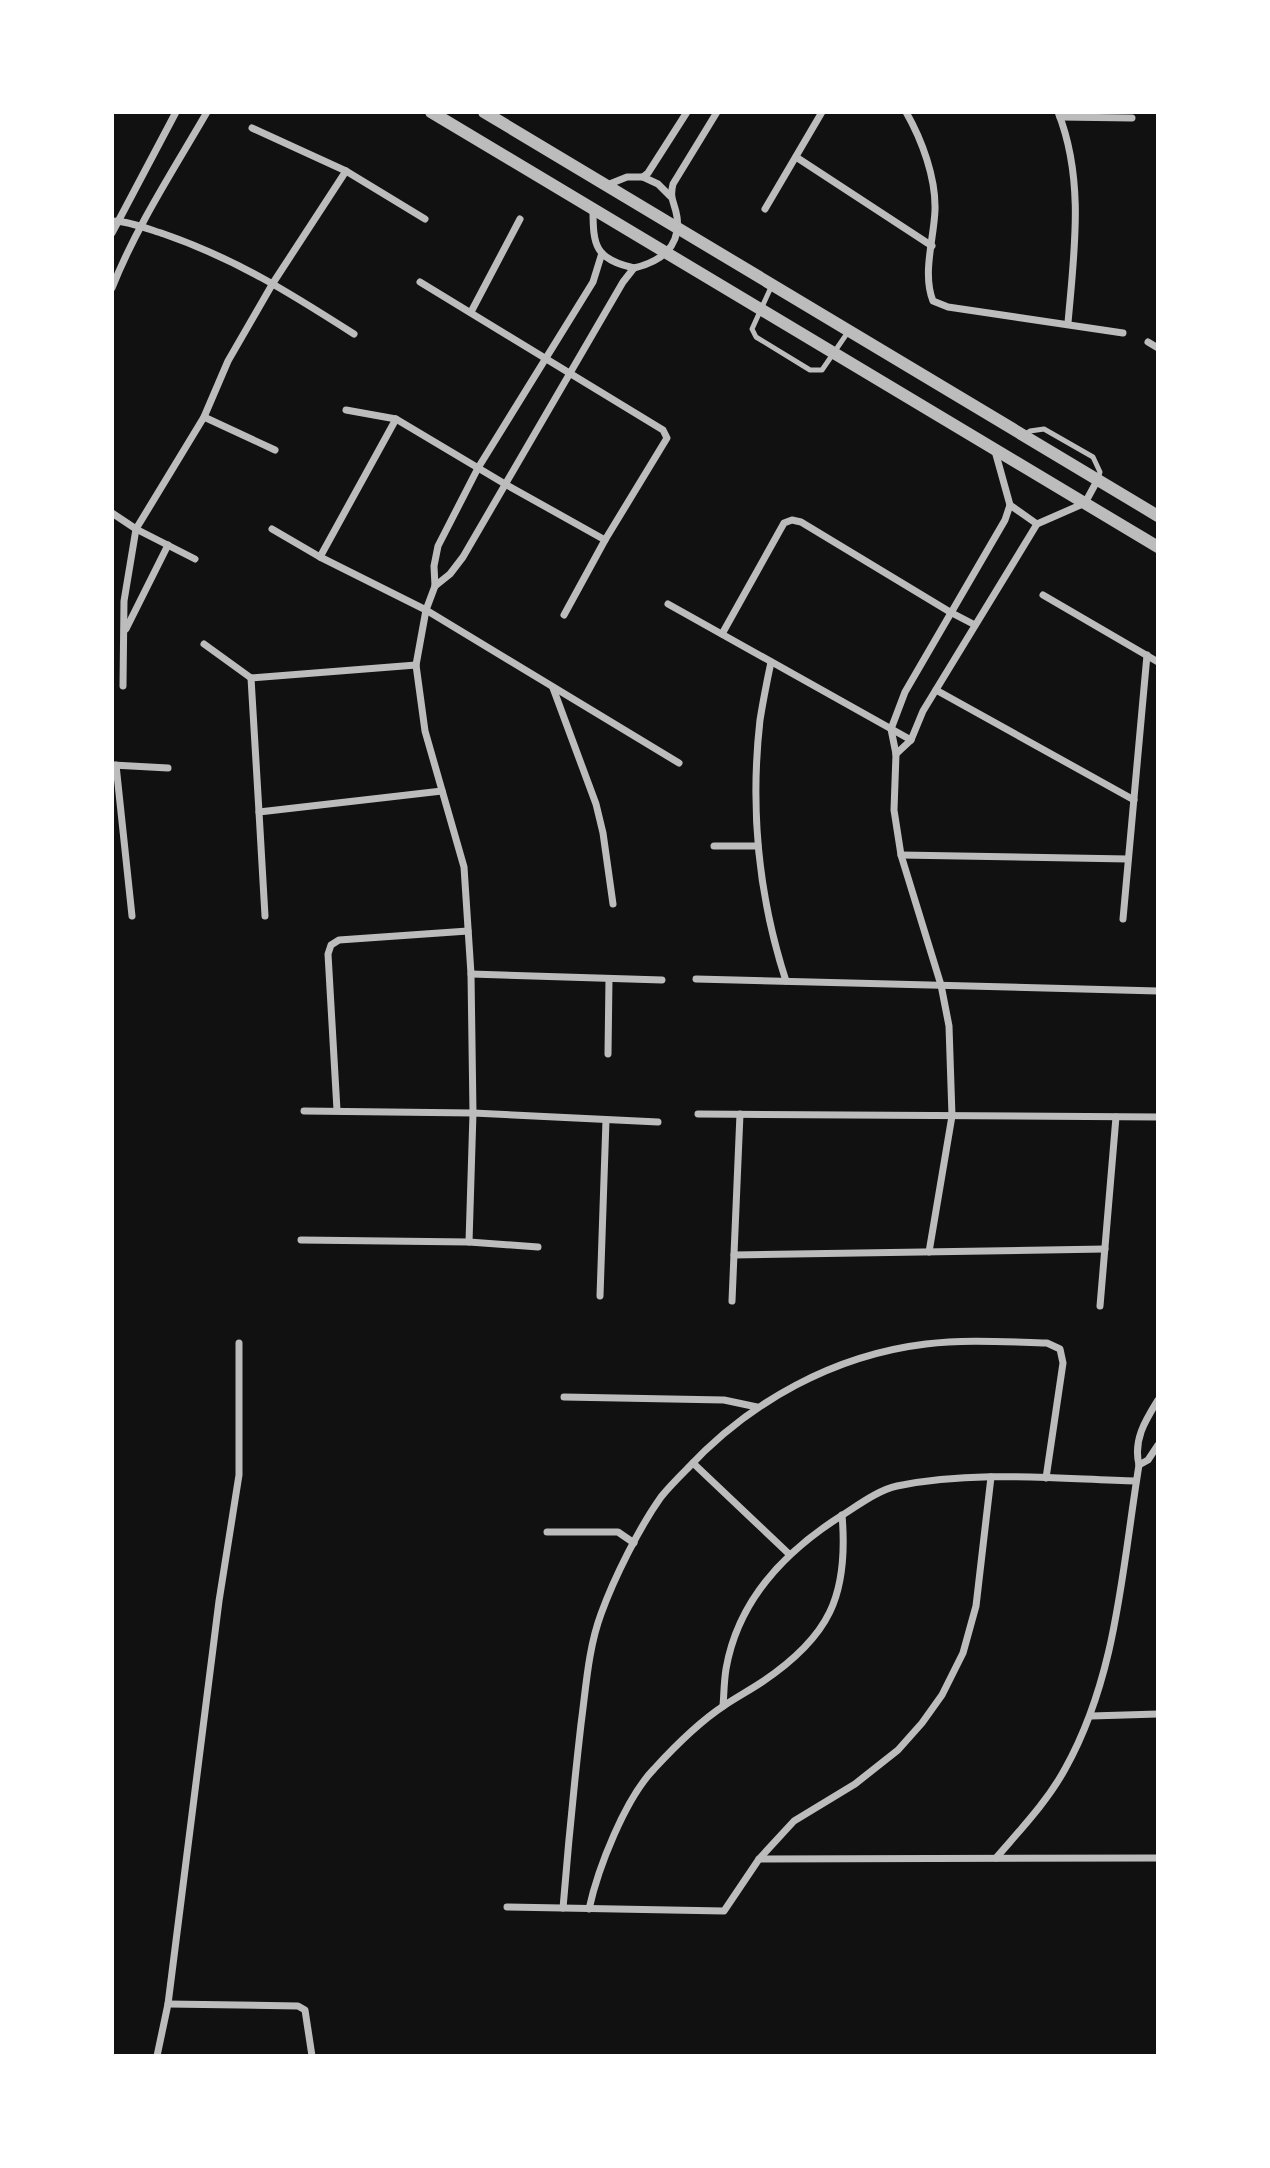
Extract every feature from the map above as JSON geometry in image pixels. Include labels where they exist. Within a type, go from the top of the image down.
[{"type":"street","points":[[112,233],[115,220],[176,112]]},
{"type":"street","points":[[112,288],[120,267],[207,112]]},
{"type":"street","points":[[431,112],[1158,547]]},
{"type":"street","points":[[484,112],[1158,516]]},
{"type":"street","points":[[643,177],[658,159],[687,112]]},
{"type":"street","points":[[670,196],[673,184],[717,112]]},
{"type":"street","points":[[765,209],[822,112]]},
{"type":"street","points":[[906,112],[921,145],[930,175],[935,208],[928,288],[933,300],[948,307],[1122,333]]},
{"type":"street","points":[[1068,323],[1074,240],[1075,173],[1059,114],[1132,118]]},
{"type":"street","points":[[252,128],[346,171],[425,219]]},
{"type":"street","points":[[796,158],[932,246]]},
{"type":"street","points":[[123,686],[124,601],[136,529],[204,417],[228,361],[346,171]]},
{"type":"street","points":[[593,209],[593,238],[602,253],[616,264],[634,268],[653,264],[673,244],[678,227],[677,215],[670,196],[658,184],[643,177],[627,177],[607,186]]},
{"type":"street","points":[[471,312],[520,219]]},
{"type":"street","points":[[115,220],[187,242],[274,283],[354,334]]},
{"type":"street","points":[[469,1242],[473,1114],[471,974],[464,866],[425,731],[416,665],[426,610],[435,586],[438,546],[478,468],[593,282],[602,253]]},
{"type":"street","points":[[435,586],[450,574],[463,558],[623,282],[634,268]]},
{"type":"street","points":[[420,282],[663,430],[667,438],[605,540],[564,615]]},
{"type":"street","points":[[1148,342],[1158,348]]},
{"type":"street","points":[[346,410],[396,419],[605,540]]},
{"type":"street","points":[[204,417],[275,450]]},
{"type":"street","points":[[320,557],[396,419]]},
{"type":"street","points":[[929,1252],[952,1115],[949,1026],[941,985],[901,855],[894,810],[896,754],[891,729],[905,692],[1005,520],[1010,505],[995,449]]},
{"type":"street","points":[[896,754],[911,740],[923,711],[1037,524],[1086,503],[1098,479]]},
{"type":"street","points":[[1010,505],[1037,524]]},
{"type":"street","points":[[112,513],[136,529],[195,559]]},
{"type":"street","points":[[722,634],[784,523],[792,520],[801,522],[975,625]]},
{"type":"street","points":[[272,529],[320,557],[426,610],[679,763]]},
{"type":"street","points":[[125,629],[168,545]]},
{"type":"street","points":[[1043,595],[1158,662]]},
{"type":"street","points":[[668,604],[911,740]]},
{"type":"street","points":[[204,644],[251,678],[416,665]]},
{"type":"street","points":[[1123,919],[1147,655]]},
{"type":"street","points":[[771,662],[761,720],[758,846],[775,945],[786,981]]},
{"type":"street","points":[[251,678],[265,916]]},
{"type":"street","points":[[553,688],[596,804],[613,904]]},
{"type":"street","points":[[936,690],[1134,800]]},
{"type":"street","points":[[132,916],[114,765],[168,768]]},
{"type":"street","points":[[259,812],[442,791]]},
{"type":"street","points":[[714,846],[758,846]]},
{"type":"street","points":[[901,855],[1128,859]]},
{"type":"street","points":[[337,1110],[328,954],[331,945],[339,940],[468,931]]},
{"type":"street","points":[[471,974],[662,980]]},
{"type":"street","points":[[608,1054],[609,979]]},
{"type":"street","points":[[696,979],[1158,991]]},
{"type":"street","points":[[304,1111],[473,1114],[658,1122]]},
{"type":"street","points":[[698,1114],[1158,1116]]},
{"type":"street","points":[[732,1300],[740,1114]]},
{"type":"street","points":[[1100,1306],[1116,1116]]},
{"type":"street","points":[[600,1296],[606,1120]]},
{"type":"street","points":[[301,1240],[469,1242],[538,1247]]},
{"type":"street","points":[[734,1255],[1105,1249]]},
{"type":"street","points":[[563,1908],[571,1810],[588,1666],[600,1615],[634,1543],[662,1496],[729,1428],[789,1388],[869,1355],[949,1341],[1047,1343],[1060,1349],[1063,1363],[1046,1478]]},
{"type":"street","points":[[157,2056],[168,2004],[219,1601],[239,1475],[239,1343]]},
{"type":"street","points":[[564,1397],[724,1400],[757,1408]]},
{"type":"street","points":[[996,1858],[1046,1798],[1064,1771],[1091,1716],[1113,1639],[1139,1465],[1136,1452],[1139,1435],[1158,1400]]},
{"type":"street","points":[[1139,1465],[1148,1460],[1158,1445]]},
{"type":"street","points":[[693,1463],[789,1554]]},
{"type":"street","points":[[507,1907],[724,1911],[759,1859],[794,1821],[855,1784],[898,1750],[943,1695],[963,1653],[976,1606],[991,1477]]},
{"type":"street","points":[[723,1706],[726,1669],[736,1633],[750,1603],[789,1554],[818,1531],[893,1486],[945,1479],[991,1477],[1136,1481]]},
{"type":"street","points":[[589,1909],[594,1886],[620,1820],[651,1772],[679,1743],[723,1706],[762,1682],[795,1657],[813,1639],[833,1608],[842,1578],[845,1546],[842,1516]]},
{"type":"street","points":[[547,1532],[618,1532],[634,1543]]},
{"type":"street","points":[[1091,1716],[1158,1714]]},
{"type":"street","points":[[759,1859],[1158,1858]]},
{"type":"street","points":[[168,2004],[298,2006],[304,2010],[313,2056]]},
{"type":"lane","points":[[773,284],[752,329],[755,337],[810,370],[822,370],[850,330]]}]
